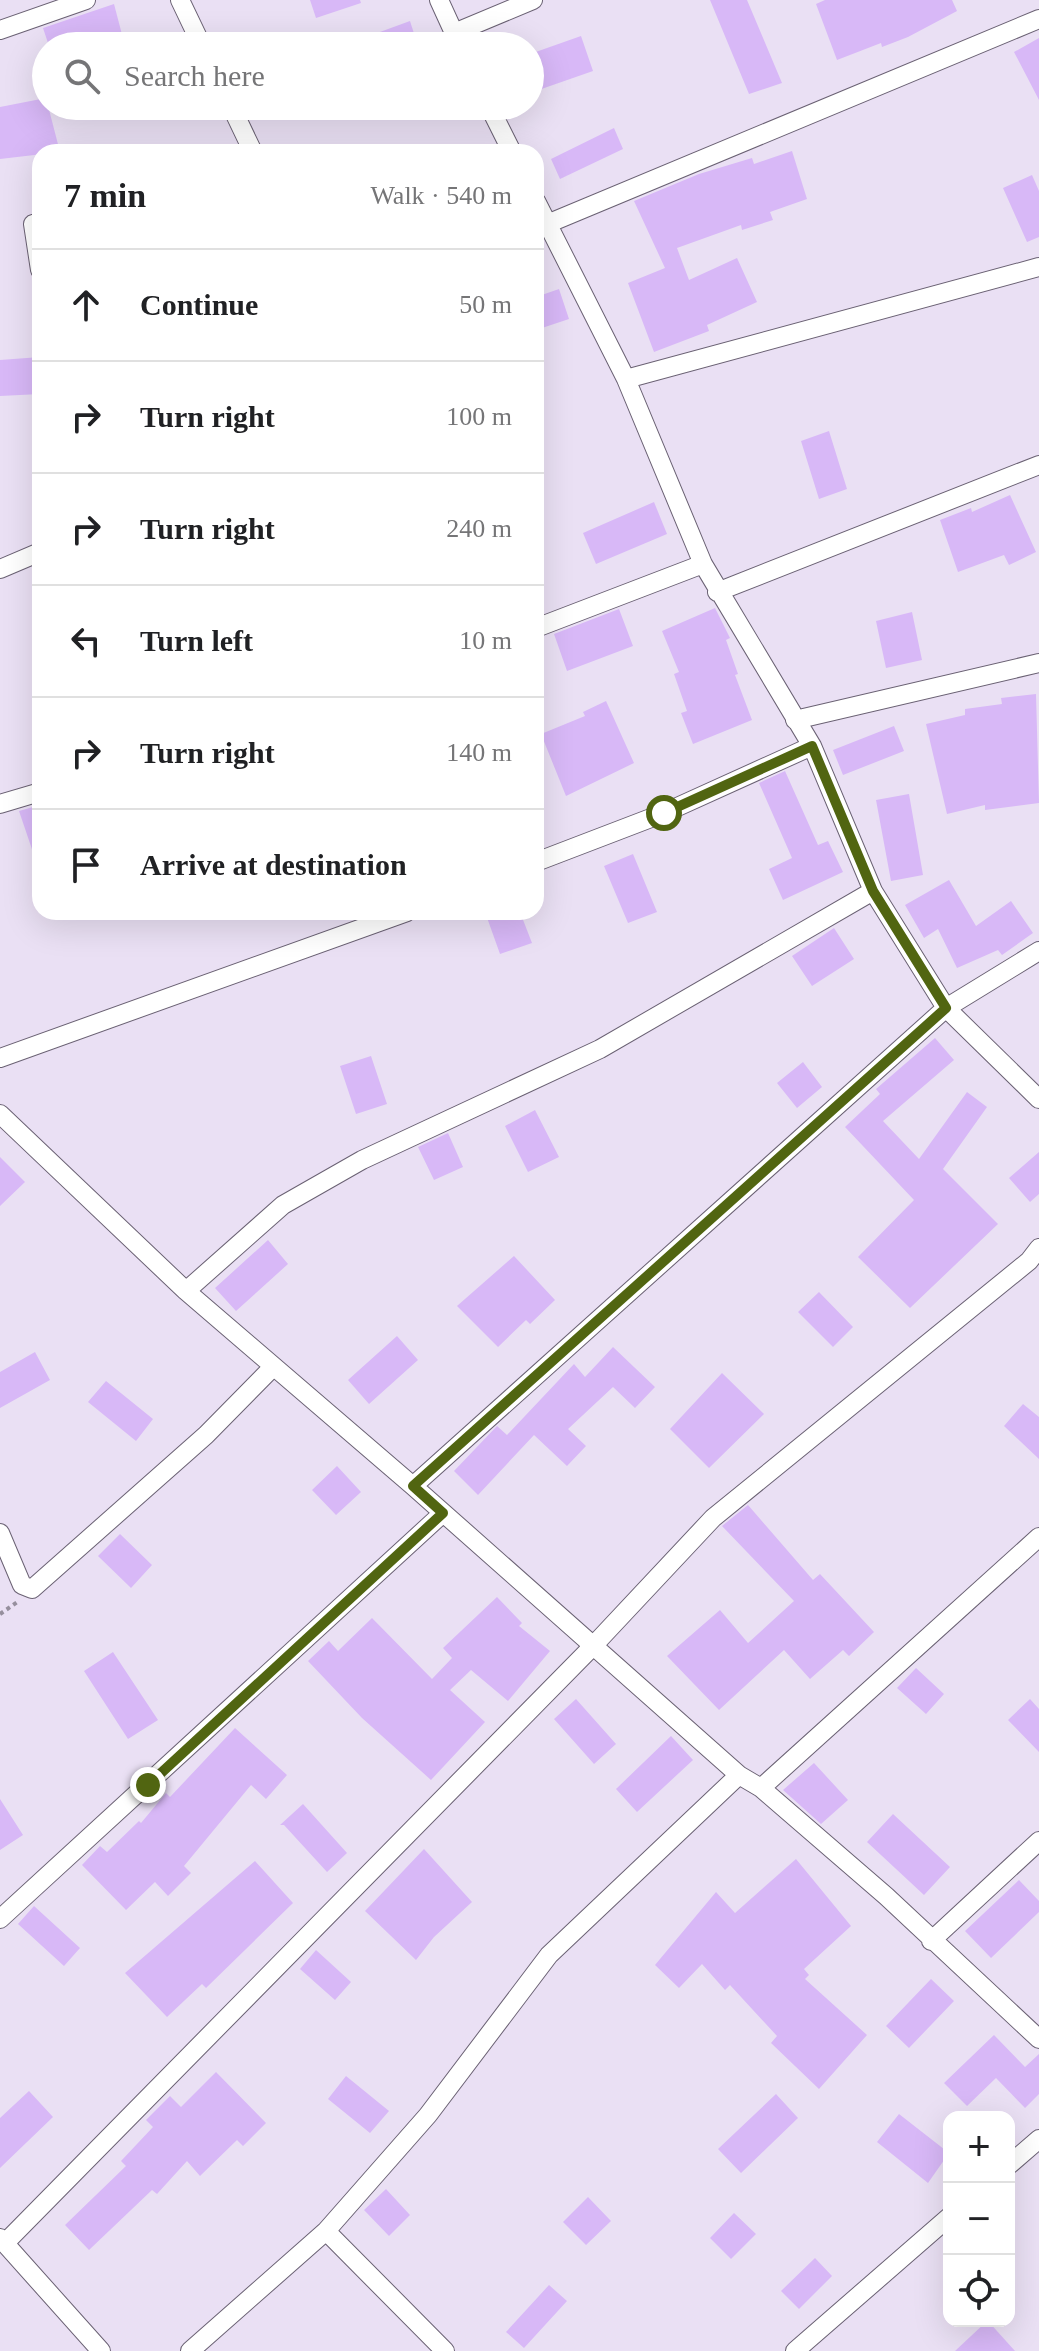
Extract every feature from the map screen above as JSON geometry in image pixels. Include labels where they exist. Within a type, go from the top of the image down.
[{"type":"street","points":[[0,30],[86,0]]},
{"type":"street","points":[[180,0],[195,32]]},
{"type":"street","points":[[439,0],[453,32]]},
{"type":"street","points":[[472,32],[533,0]]},
{"type":"street","points":[[547,224],[1039,19]]},
{"type":"street","points":[[238,120],[249,144]]},
{"type":"street","points":[[496,120],[508,144]]},
{"type":"street","points":[[544,218],[626,379],[703,564],[812,746],[873,891],[946,1008],[1039,1099]]},
{"type":"street","points":[[626,379],[1039,267]]},
{"type":"street","points":[[717,592],[1039,465]]},
{"type":"street","points":[[0,569],[32,555]]},
{"type":"street","points":[[544,625],[703,564]]},
{"type":"street","points":[[795,720],[1039,663]]},
{"type":"street","points":[[544,859],[664,813],[812,746]]},
{"type":"street","points":[[0,804],[32,794]]},
{"type":"street","points":[[186,1291],[283,1205],[362,1160],[600,1049],[873,891]]},
{"type":"street","points":[[0,1058],[385,920]]},
{"type":"street","points":[[413,1486],[946,1008],[1039,951]]},
{"type":"street","points":[[0,1114],[186,1291],[272,1368],[413,1486],[739,1775],[761,1788],[886,1896],[1039,2039]]},
{"type":"street","points":[[101,2351],[2,2240],[593,1646],[713,1518],[1029,1261],[1039,1248]]},
{"type":"street","points":[[0,1533],[22,1585],[32,1589],[206,1435],[272,1368]]},
{"type":"street","points":[[0,1919],[443,1513]]},
{"type":"street","points":[[761,1788],[1039,1537]]},
{"type":"street","points":[[190,2351],[326,2231],[428,2115],[549,1955],[739,1775]]},
{"type":"street","points":[[931,1941],[1039,1841]]},
{"type":"street","points":[[1015,2160],[1039,2139]]},
{"type":"street","points":[[795,2351],[943,2222]]},
{"type":"street","points":[[326,2231],[445,2351]]},
{"type":"building","points":[[310,0],[360,0],[361,3],[316,18]]},
{"type":"building","points":[[710,0],[747,0],[782,83],[749,94]]},
{"type":"building","points":[[825,0],[952,0],[957,11],[908,37],[882,47],[881,43],[837,60],[816,4]]},
{"type":"building","points":[[114,4],[121,32],[44,32],[43,28]]},
{"type":"building","points":[[410,21],[414,32],[380,32]]},
{"type":"building","points":[[581,36],[593,71],[544,88],[544,49]]},
{"type":"building","points":[[1039,38],[1039,100],[1014,52]]},
{"type":"building","points":[[32,101],[32,120],[52,120],[58,144],[32,144],[32,155],[0,159],[0,107]]},
{"type":"building","points":[[614,128],[623,149],[560,179],[551,159]]},
{"type":"building","points":[[792,151],[807,199],[770,212],[773,220],[742,230],[741,225],[677,248],[689,280],[737,258],[757,302],[707,325],[709,331],[654,352],[628,283],[665,268],[634,201],[699,174],[752,158],[754,164]]},
{"type":"building","points":[[1032,175],[1039,191],[1039,237],[1027,242],[1003,188]]},
{"type":"building","points":[[559,289],[569,319],[544,327],[544,294]]},
{"type":"building","points":[[32,358],[32,394],[0,396],[0,360]]},
{"type":"building","points":[[829,431],[847,489],[819,499],[801,441]]},
{"type":"building","points":[[1010,495],[1036,552],[1009,565],[1004,555],[958,572],[940,520],[971,508],[972,512]]},
{"type":"building","points":[[654,502],[667,534],[596,564],[583,533]]},
{"type":"building","points":[[715,608],[730,638],[726,640],[738,674],[735,675],[752,720],[693,744],[681,713],[687,711],[674,674],[679,672],[662,631]]},
{"type":"building","points":[[619,609],[633,646],[567,671],[554,634]]},
{"type":"building","points":[[912,612],[922,660],[886,668],[876,621]]},
{"type":"building","points":[[1036,694],[1039,803],[985,810],[985,805],[947,814],[926,724],[965,715],[965,709],[1002,704],[1001,698]]},
{"type":"building","points":[[606,701],[634,763],[566,796],[544,741],[544,733],[585,716],[583,712]]},
{"type":"building","points":[[894,726],[904,751],[843,775],[833,750]]},
{"type":"building","points":[[785,771],[818,845],[828,841],[843,872],[783,900],[769,869],[792,858],[759,783]]},
{"type":"building","points":[[909,794],[923,875],[891,881],[876,800]]},
{"type":"building","points":[[32,807],[32,849],[19,811]]},
{"type":"building","points":[[633,854],[657,912],[628,923],[604,866]]},
{"type":"building","points":[[949,880],[976,926],[1011,901],[1033,933],[1002,955],[998,950],[957,968],[938,929],[924,938],[905,905]]},
{"type":"building","points":[[488,920],[523,920],[532,943],[500,954]]},
{"type":"building","points":[[834,928],[854,959],[812,986],[792,956]]},
{"type":"building","points":[[935,1038],[954,1060],[883,1121],[919,1159],[967,1092],[987,1107],[943,1169],[998,1224],[910,1308],[858,1257],[914,1200],[845,1127],[880,1094],[876,1089]]},
{"type":"building","points":[[371,1056],[387,1104],[356,1114],[340,1066]]},
{"type":"building","points":[[803,1062],[822,1087],[797,1108],[777,1083]]},
{"type":"building","points":[[535,1110],[559,1157],[528,1172],[505,1126]]},
{"type":"building","points":[[448,1133],[463,1167],[434,1180],[418,1147]]},
{"type":"building","points":[[1039,1152],[1039,1194],[1030,1202],[1009,1178]]},
{"type":"building","points":[[0,1157],[25,1182],[0,1206]]},
{"type":"building","points":[[268,1240],[288,1264],[236,1311],[215,1288]]},
{"type":"building","points":[[514,1256],[555,1300],[530,1324],[526,1320],[498,1347],[457,1306]]},
{"type":"building","points":[[819,1292],[853,1327],[833,1347],[798,1312]]},
{"type":"building","points":[[397,1336],[418,1360],[369,1404],[348,1380]]},
{"type":"building","points":[[613,1347],[655,1387],[635,1408],[613,1387],[568,1429],[586,1446],[567,1466],[534,1435],[478,1495],[454,1471],[497,1426],[507,1435],[574,1364],[585,1377]]},
{"type":"building","points":[[35,1352],[50,1380],[0,1408],[0,1372]]},
{"type":"building","points":[[722,1373],[764,1414],[709,1468],[670,1429]]},
{"type":"building","points":[[106,1381],[153,1419],[136,1441],[88,1402]]},
{"type":"building","points":[[1023,1404],[1039,1417],[1039,1459],[1004,1426]]},
{"type":"building","points":[[337,1466],[361,1492],[336,1515],[312,1490]]},
{"type":"building","points":[[748,1505],[813,1580],[820,1574],[874,1632],[849,1656],[843,1650],[810,1679],[784,1650],[719,1710],[667,1656],[720,1610],[748,1643],[794,1601],[722,1526]]},
{"type":"building","points":[[120,1534],[152,1565],[131,1588],[98,1556]]},
{"type":"building","points":[[497,1597],[522,1623],[519,1626],[550,1651],[508,1701],[471,1670],[450,1690],[485,1722],[431,1780],[362,1718],[308,1661],[329,1641],[338,1651],[372,1618],[432,1679],[452,1658],[443,1648]]},
{"type":"building","points":[[113,1652],[158,1720],[128,1739],[84,1671]]},
{"type":"building","points":[[916,1668],[944,1694],[926,1714],[897,1688]]},
{"type":"building","points":[[576,1699],[616,1744],[594,1764],[554,1719]]},
{"type":"building","points":[[1030,1699],[1039,1709],[1039,1752],[1008,1720]]},
{"type":"building","points":[[235,1728],[287,1775],[266,1799],[251,1785],[184,1866],[191,1873],[168,1896],[155,1882],[126,1910],[82,1865],[100,1846],[107,1852],[139,1821],[141,1823],[166,1793],[170,1797]]},
{"type":"building","points":[[671,1736],[693,1760],[637,1812],[616,1789]]},
{"type":"building","points":[[814,1763],[848,1800],[821,1824],[783,1790]]},
{"type":"building","points":[[0,1799],[23,1835],[0,1850]]},
{"type":"building","points":[[303,1804],[347,1853],[327,1872],[284,1825],[280,1825]]},
{"type":"building","points":[[893,1814],[950,1867],[924,1895],[867,1842]]},
{"type":"building","points":[[424,1849],[472,1902],[434,1937],[416,1960],[365,1911]]},
{"type":"building","points":[[796,1859],[851,1926],[804,1969],[809,1975],[805,1979],[867,2035],[819,2089],[771,2043],[777,2036],[730,1985],[725,1990],[702,1964],[679,1988],[655,1965],[716,1892],[735,1913]]},
{"type":"building","points":[[255,1861],[293,1903],[206,1988],[202,1984],[167,2017],[125,1973]]},
{"type":"building","points":[[1019,1880],[1039,1901],[1039,1912],[991,1958],[965,1931]]},
{"type":"building","points":[[34,1906],[80,1948],[64,1966],[18,1924]]},
{"type":"building","points":[[316,1950],[351,1982],[335,2000],[300,1969]]},
{"type":"building","points":[[931,1979],[954,2001],[909,2048],[886,2026]]},
{"type":"building","points":[[994,2035],[1025,2067],[1039,2054],[1039,2094],[1025,2108],[996,2078],[967,2106],[944,2083]]},
{"type":"building","points":[[216,2072],[266,2123],[243,2146],[237,2140],[200,2176],[187,2161],[157,2194],[152,2190],[89,2250],[65,2225],[126,2166],[121,2161],[153,2127],[146,2120],[170,2096],[181,2107]]},
{"type":"building","points":[[346,2076],[389,2111],[370,2133],[328,2099]]},
{"type":"building","points":[[29,2091],[53,2117],[0,2168],[0,2118]]},
{"type":"building","points":[[776,2094],[798,2118],[741,2173],[718,2149]]},
{"type":"building","points":[[899,2114],[943,2148],[943,2162],[928,2183],[877,2142]]},
{"type":"building","points":[[386,2189],[410,2215],[389,2236],[364,2210]]},
{"type":"building","points":[[588,2197],[611,2221],[586,2245],[563,2222]]},
{"type":"building","points":[[734,2213],[756,2234],[731,2259],[710,2238]]},
{"type":"building","points":[[815,2258],[832,2276],[799,2309],[781,2291]]},
{"type":"building","points":[[549,2285],[567,2301],[524,2348],[506,2332]]},
{"type":"building","points":[[981,2327],[993,2327],[1015,2351],[955,2351]]},
{"type":"route","points":[[148,1785],[443,1513],[413,1486],[946,1008],[873,891],[812,746],[664,813]]}]
